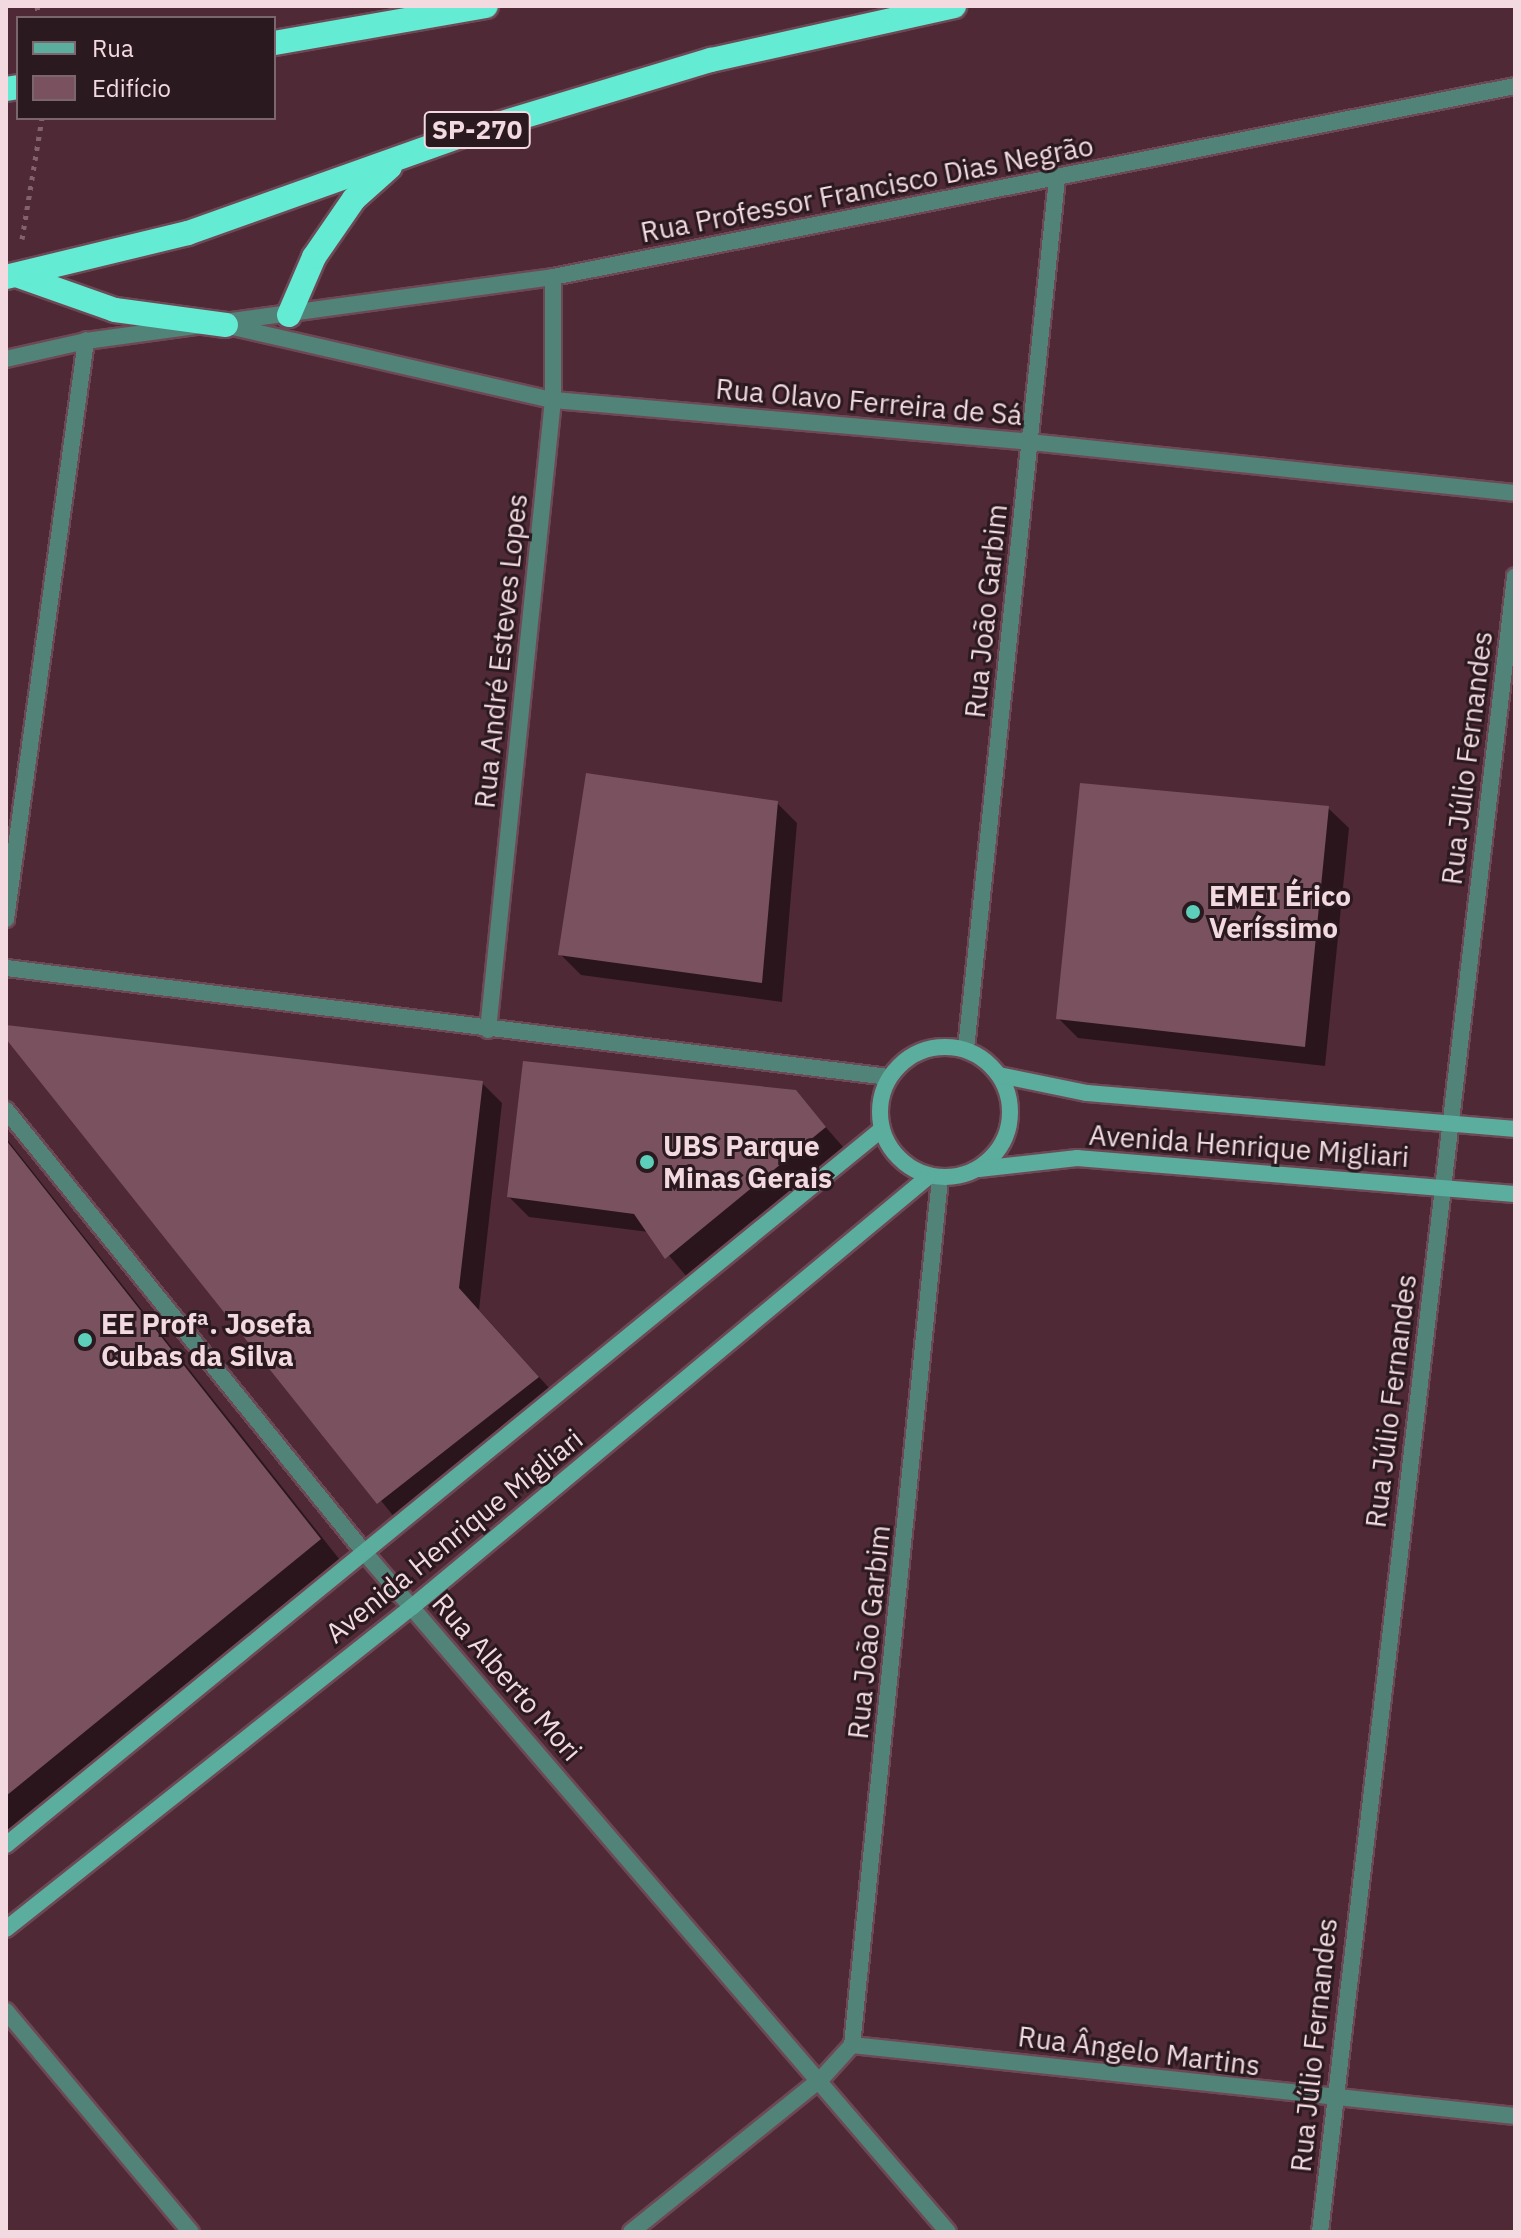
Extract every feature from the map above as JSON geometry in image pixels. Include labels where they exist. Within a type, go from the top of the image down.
[{"type":"highway","points":[[276,43],[486,6]]},
{"type":"highway","name":"SP-270","points":[[11,276],[188,233],[399,158],[711,60],[954,6]]},
{"type":"highway","points":[[289,315],[314,257],[354,199],[399,158]]},
{"type":"highway","points":[[11,276],[115,310],[226,325]]},
{"type":"street","name":"Rua Professor Francisco Dias Negrão","points":[[6,359],[86,341],[226,325],[553,277],[1515,86]]},
{"type":"street","name":"Rua João Garbim","points":[[966,1049],[1057,179]]},
{"type":"street","name":"Rua André Esteves Lopes","points":[[488,1030],[553,400],[553,277]]},
{"type":"street","name":"Rua Olavo Ferreira de Sá","points":[[226,325],[553,400],[1030,442],[1515,493]]},
{"type":"street","points":[[6,919],[86,341]]},
{"type":"street","name":"Rua Júlio Fernandes","points":[[1320,2232],[1333,2099],[1515,576]]},
{"type":"street","points":[[6,968],[488,1030],[889,1077]]},
{"type":"street","points":[[966,1049],[999,1075],[1010,1117],[1005,1138],[979,1169],[935,1177],[903,1163],[882,1129],[879,1114],[889,1077],[922,1050],[966,1049]]},
{"type":"street","name":"Avenida Henrique Migliari","points":[[999,1075],[1087,1093],[1515,1129]]},
{"type":"street","name":"Rua Alberto Mori","points":[[6,1110],[364,1552],[822,2078],[948,2232]]},
{"type":"street","name":"Avenida Henrique Migliari","points":[[6,1845],[882,1129]]},
{"type":"street","name":"Avenida Henrique Migliari","points":[[979,1169],[1077,1158],[1515,1194]]},
{"type":"street","name":"Rua João Garbim","points":[[852,2045],[935,1177]]},
{"type":"street","name":"Avenida Henrique Migliari","points":[[6,1929],[412,1607],[935,1177]]},
{"type":"street","points":[[6,2011],[191,2232]]},
{"type":"street","points":[[631,2232],[822,2078],[852,2045]]},
{"type":"street","name":"Rua Ângelo Martins","points":[[852,2045],[1333,2099],[1515,2116]]},
{"type":"building","points":[[586,773],[778,801],[762,983],[558,955]]},
{"type":"building","name":"EMEI Érico Veríssimo","points":[[1080,783],[1329,806],[1305,1047],[1056,1019]]},
{"type":"building","points":[[6,1025],[483,1081],[459,1288],[539,1377],[377,1504],[6,1039]]},
{"type":"building","name":"UBS Parque Minas Gerais","points":[[523,1061],[796,1090],[826,1127],[665,1259],[634,1214],[507,1197]]},
{"type":"building","name":"EE Profª. Josefa Cubas da Silva","points":[[6,1140],[321,1539],[6,1796]]},
{"type":"place","name":"EMEI Érico Veríssimo","points":[[1193,912]]},
{"type":"place","name":"UBS Parque Minas Gerais","points":[[647,1162]]},
{"type":"place","name":"EE Profª. Josefa Cubas da Silva","points":[[85,1340]]}]
